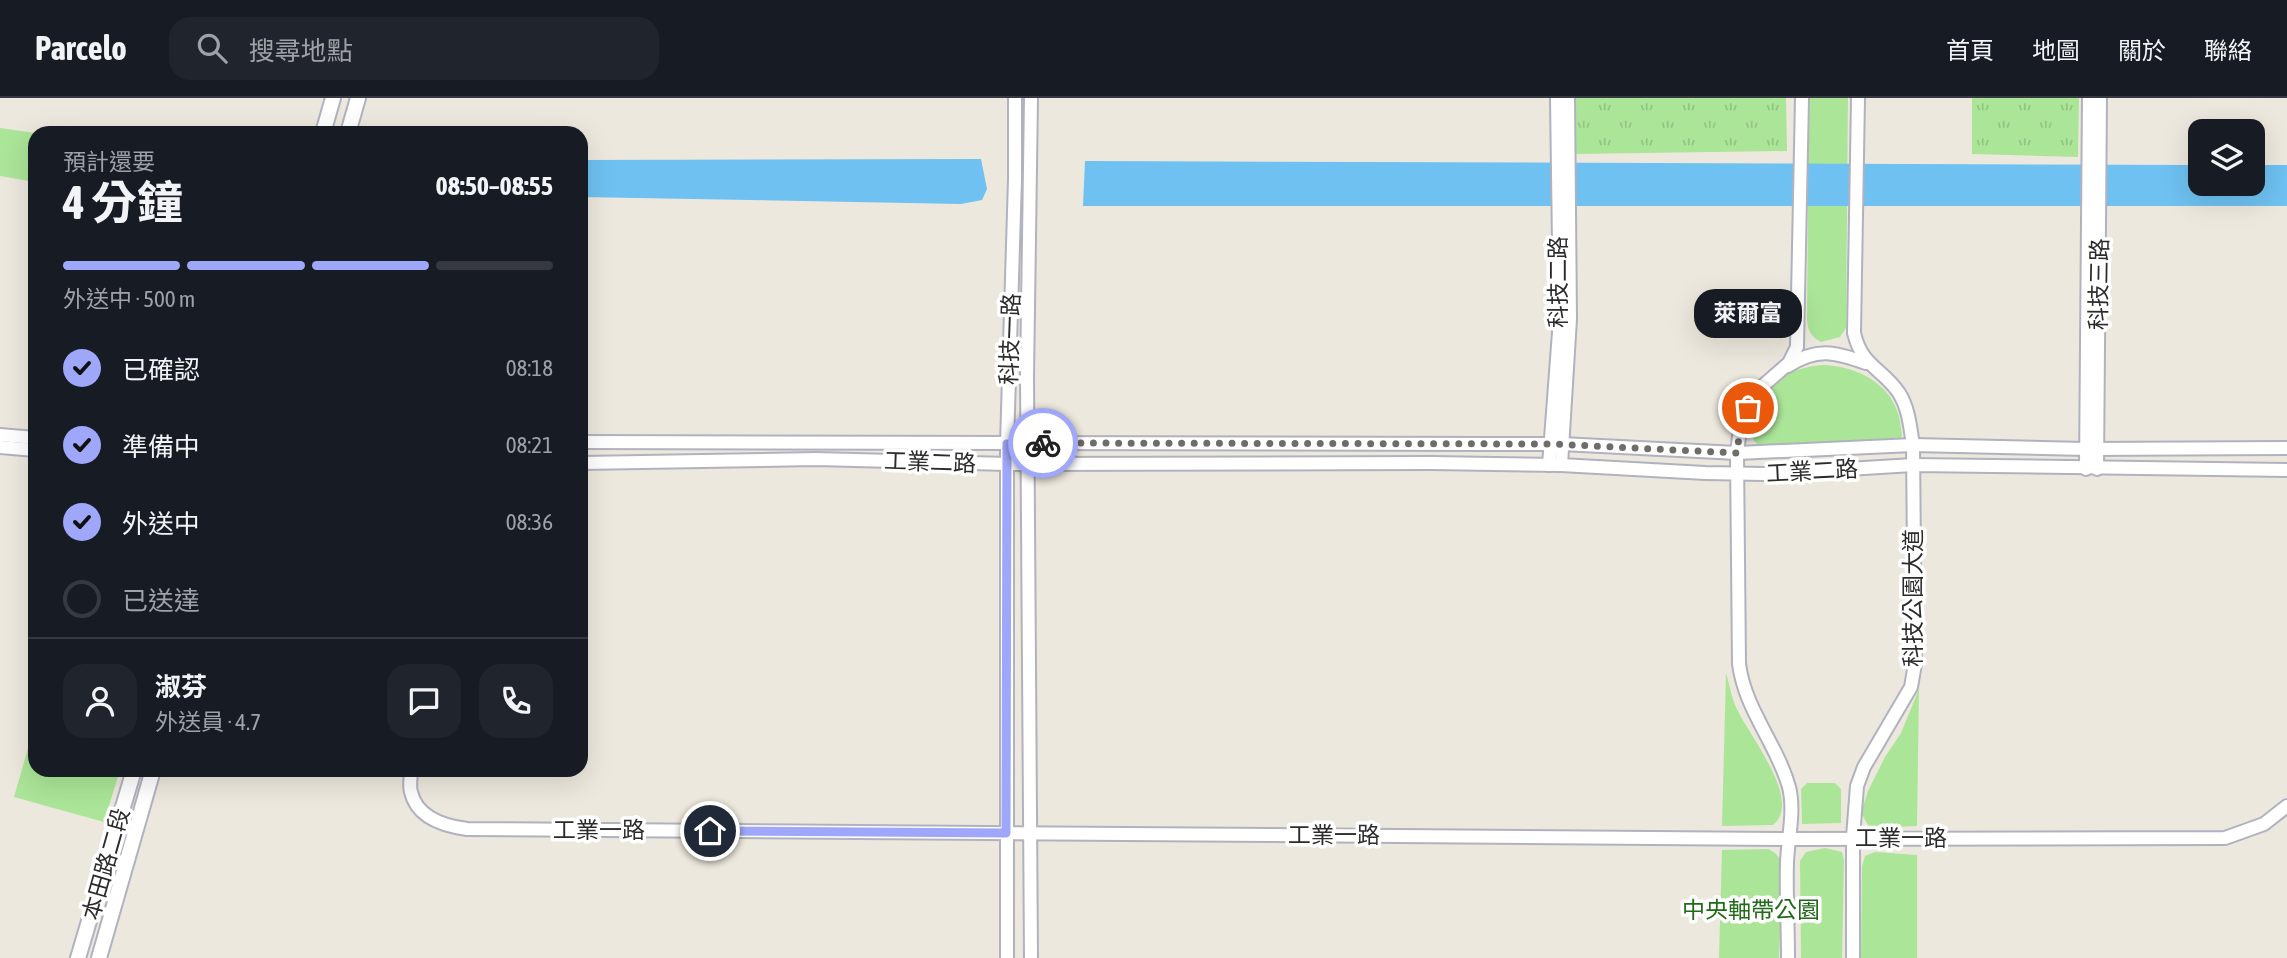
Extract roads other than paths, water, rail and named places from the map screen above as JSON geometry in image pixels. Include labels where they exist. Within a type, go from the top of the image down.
[{"type":"street","points":[[325,126],[333,98]]},
{"type":"street","points":[[350,126],[358,98]]},
{"type":"street","name":"科技一路","points":[[1007,958],[1007,444],[1015,98]]},
{"type":"street","name":"科技一路","points":[[1031,98],[1027,443],[1031,958]]},
{"type":"street","name":"科技二路","points":[[1557,98],[1560,319],[1557,444]]},
{"type":"street","name":"科技二路","points":[[1555,465],[1570,319],[1568,98]]},
{"type":"street","name":"科技公園大道","points":[[1788,958],[1791,797],[1741,679],[1737,453],[1740,428],[1758,390],[1789,363],[1797,347],[1802,98]]},
{"type":"street","name":"科技公園大道","points":[[1853,958],[1853,837],[1857,786],[1864,768],[1911,687],[1915,664],[1913,445],[1906,406],[1893,386],[1859,352],[1854,333],[1858,98]]},
{"type":"street","name":"科技三路","points":[[2089,98],[2091,469]]},
{"type":"street","name":"科技三路","points":[[2091,449],[2101,98]]},
{"type":"street","name":"科技公園大道","points":[[1772,376],[1802,356],[1816,352],[1838,355],[1870,365]]},
{"type":"street","points":[[0,435],[28,437]]},
{"type":"street","name":"工業二路","points":[[588,442],[1557,444],[1737,453],[1913,445],[2091,449],[2287,448]]},
{"type":"street","points":[[0,447],[28,449]]},
{"type":"street","name":"工業二路","points":[[588,463],[816,459],[1008,464],[1431,463],[1737,473],[1913,466],[2287,470]]},
{"type":"street","name":"本田路二段","points":[[78,958],[132,777]]},
{"type":"street","name":"本田路二段","points":[[99,958],[151,777]]},
{"type":"street","name":"工業一路","points":[[411,777],[411,792],[419,810],[445,826],[467,829],[1789,839],[2225,838],[2264,824],[2287,806]]},
{"type":"water","points":[[981,159],[987,189],[982,200],[961,204],[588,197],[588,160]]},
{"type":"water","points":[[1085,161],[2188,165],[2188,196],[2265,196],[2265,165],[2287,165],[2287,206],[1083,206]]},
{"type":"place","name":"萊爾富","points":[[1748,408]]},
{"type":"park label","name":"中央軸帶公園","points":[[1751,910]]}]
